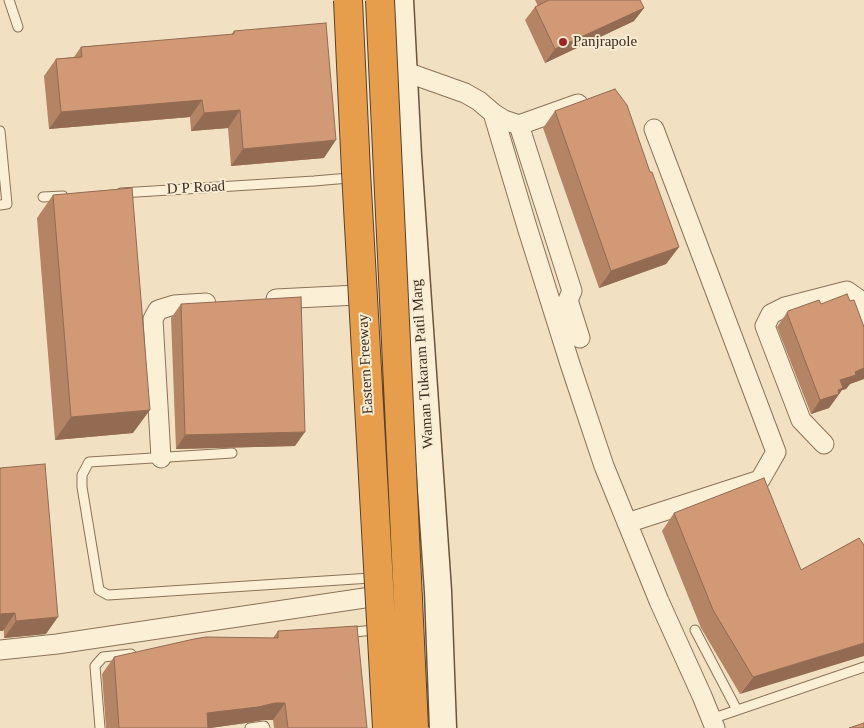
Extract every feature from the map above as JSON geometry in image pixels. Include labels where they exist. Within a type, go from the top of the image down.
[{"type":"highway","name":"Eastern Freeway","points":[[348,0],[356,182],[387,728]]},
{"type":"highway","name":"Eastern Freeway","points":[[380,0],[414,728]]},
{"type":"main road","points":[[342,0],[348,167],[357,295],[371,587],[358,635],[378,728]]},
{"type":"main road","name":"Waman Tukaram Patil Marg","points":[[400,0],[408,156],[436,546],[443,728]]},
{"type":"main road","name":"D P Road","points":[[348,167],[408,156]]},
{"type":"main road","points":[[369,550],[436,546]]},
{"type":"street","points":[[403,71],[465,93],[504,120],[519,125],[596,97]]},
{"type":"street","points":[[494,112],[527,227],[604,466],[658,601],[713,723]]},
{"type":"street","points":[[519,125],[572,291],[568,300],[580,338]]},
{"type":"street","points":[[627,523],[760,480],[776,452],[654,129]]},
{"type":"street","points":[[824,444],[801,420],[766,326],[771,314],[785,307],[847,291],[857,298],[864,318]]},
{"type":"street","points":[[262,300],[357,295]]},
{"type":"street","points":[[160,458],[153,319],[158,310],[174,305],[223,302]]},
{"type":"street","points":[[0,650],[57,644],[371,587]]},
{"type":"lane","points":[[8,0],[18,27]]},
{"type":"lane","points":[[0,131],[7,204],[0,205]]},
{"type":"lane","name":"D P Road","points":[[111,193],[314,181],[348,167]]},
{"type":"lane","points":[[44,197],[72,195]]},
{"type":"lane","points":[[232,453],[90,462],[82,475],[82,487],[99,590],[108,595],[371,587]]},
{"type":"lane","points":[[696,630],[737,710]]},
{"type":"lane","points":[[340,633],[358,635]]},
{"type":"lane","points":[[100,728],[95,666],[103,657],[142,653]]},
{"type":"lane","points":[[713,723],[737,710],[864,667]]},
{"type":"lane","points":[[250,728],[264,726],[265,728]]},
{"type":"building","name":"Panjrapole","points":[[549,0],[640,0],[644,8],[555,49],[535,7]]},
{"type":"building","points":[[326,23],[336,140],[243,149],[240,110],[204,113],[202,100],[61,112],[56,59],[82,57],[81,47],[234,34],[234,31]]},
{"type":"building","points":[[615,89],[627,105],[679,247],[611,271],[555,111]]},
{"type":"building","points":[[132,188],[150,410],[71,417],[53,195]]},
{"type":"building","points":[[847,294],[850,301],[854,300],[864,327],[864,368],[855,372],[856,375],[840,380],[843,388],[838,390],[839,394],[820,400],[787,313],[819,300],[821,304]]},
{"type":"building","points":[[301,297],[305,432],[185,435],[181,304]]},
{"type":"building","points":[[45,464],[58,617],[16,621],[15,613],[0,614],[0,468]]},
{"type":"building","points":[[764,478],[801,570],[859,538],[864,545],[864,643],[753,677],[713,610],[674,513]]},
{"type":"building","points":[[357,626],[367,728],[288,728],[285,703],[275,703],[207,713],[208,728],[119,728],[114,657],[206,637],[278,638],[278,631]]},
{"type":"building","points":[[864,723],[864,728],[849,728]]},
{"type":"place","name":"Panjrapole","points":[[563,42]]}]
